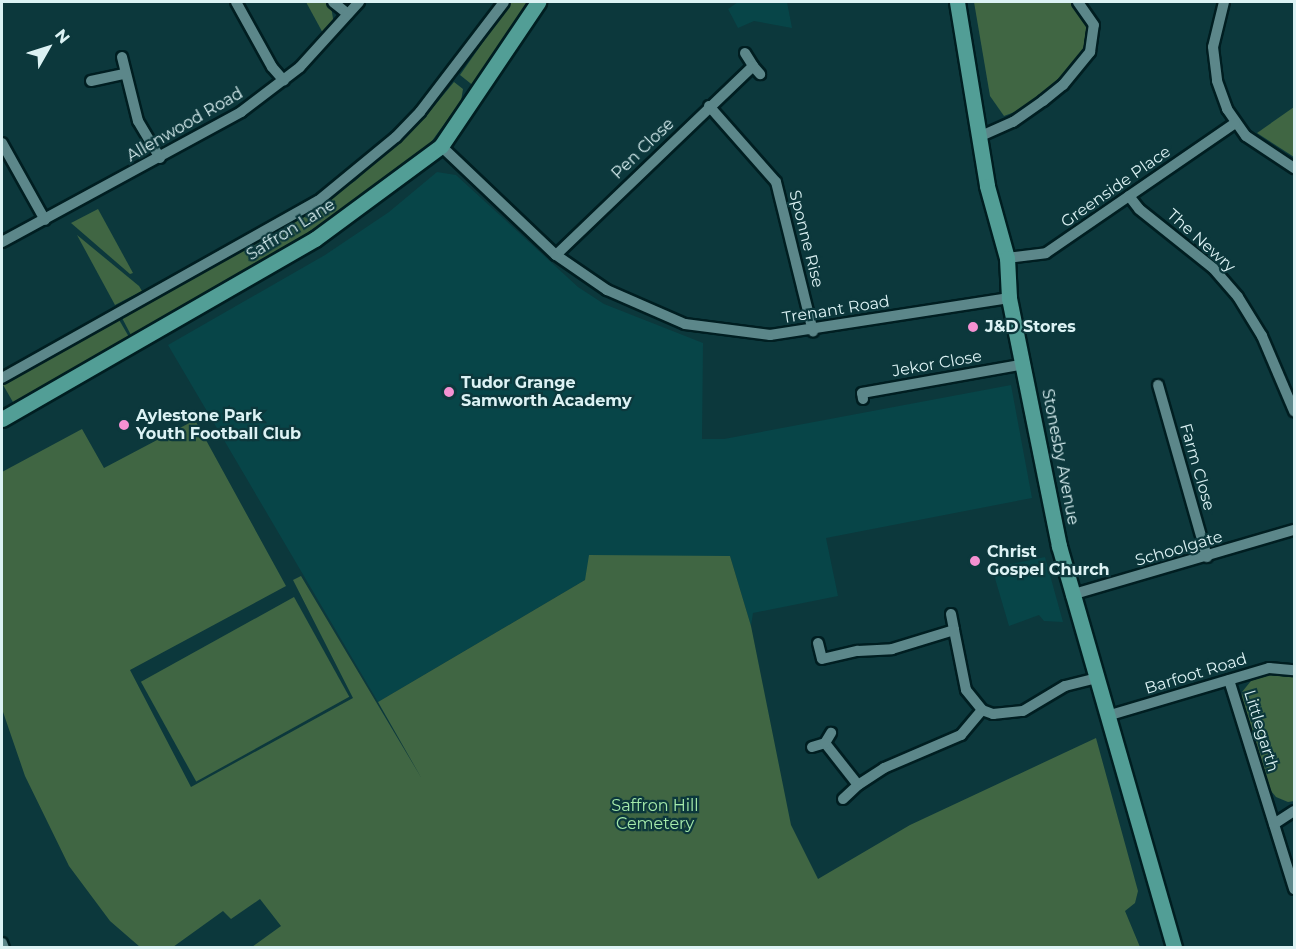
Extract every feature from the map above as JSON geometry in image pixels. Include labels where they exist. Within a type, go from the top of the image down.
[{"type":"main road","name":"Saffron Lane","points":[[2,419],[315,239],[441,146],[538,2]]},
{"type":"main road","name":"Stonesby Avenue","points":[[957,2],[981,136],[987,186],[1007,258],[1009,298],[1071,595],[1174,948]]},
{"type":"street","points":[[236,2],[272,67],[284,81]]},
{"type":"street","points":[[333,2],[348,14]]},
{"type":"street","name":"Allenwood Road","points":[[2,242],[241,112],[284,81],[315,53],[359,2]]},
{"type":"street","name":"Saffron Lane","points":[[2,378],[318,201],[396,137],[420,112],[504,2]]},
{"type":"street","points":[[981,136],[1013,122],[1063,85],[1090,52],[1094,25],[1078,2]]},
{"type":"street","points":[[1224,2],[1215,28],[1215,67],[1221,94],[1235,123],[1264,151],[1294,168]]},
{"type":"street","name":"Pen Close","points":[[556,255],[709,106],[757,70],[745,53]]},
{"type":"street","points":[[122,57],[138,121],[160,158]]},
{"type":"street","points":[[91,81],[125,74]]},
{"type":"street","name":"Sponne Rise","points":[[709,106],[776,182],[813,332]]},
{"type":"street","name":"Greenside Place","points":[[1007,258],[1046,253],[1235,123]]},
{"type":"street","points":[[2,143],[45,220]]},
{"type":"street","name":"Trenant Road","points":[[441,146],[556,255],[607,290],[685,324],[770,336],[813,332],[1009,298]]},
{"type":"street","name":"The Newry","points":[[1129,196],[1139,208],[1213,268],[1238,297],[1262,336],[1294,411]]},
{"type":"street","name":"Jekor Close","points":[[863,399],[862,393],[1024,364]]},
{"type":"street","name":"Farm Close","points":[[1158,385],[1207,557]]},
{"type":"street","name":"Schoolgate","points":[[1071,595],[1294,530]]},
{"type":"street","points":[[951,614],[966,690],[982,710],[1008,715],[1023,711],[1065,686],[1096,678]]},
{"type":"street","points":[[818,643],[822,659],[851,652],[892,649],[954,630]]},
{"type":"street","name":"Barfoot Road","points":[[1107,716],[1269,668],[1294,670]]},
{"type":"street","name":"Littlegarth","points":[[1229,680],[1294,889]]},
{"type":"street","points":[[843,799],[858,785],[884,768],[961,735],[982,710]]},
{"type":"street","points":[[812,747],[828,738],[858,785]]},
{"type":"street","points":[[1274,824],[1294,812]]},
{"type":"street","points":[[2,944],[4,948]]},
{"type":"shaded area","points":[[738,2],[787,2],[792,28],[754,21],[738,28],[728,9]]},
{"type":"shaded area","name":"Tudor Grange Samworth Academy","points":[[437,172],[456,175],[578,287],[604,304],[703,343],[702,439],[724,439],[1011,385],[1032,498],[826,538],[838,596],[753,613],[751,626],[730,556],[585,580],[378,702],[168,345],[325,255],[389,212]]},
{"type":"shaded area","points":[[1045,557],[1063,622],[1044,621],[1039,615],[1009,626],[992,568]]},
{"type":"green space","points":[[306,2],[326,2],[331,6],[334,25],[324,35]]},
{"type":"green space","points":[[511,2],[531,2],[475,87],[460,75]]},
{"type":"green space","points":[[974,2],[1072,2],[1089,25],[1090,41],[1064,77],[1028,107],[1004,116],[990,96]]},
{"type":"green space","points":[[454,82],[463,89],[461,101],[429,145],[314,233],[132,337],[121,316],[291,222],[355,181],[425,117]]},
{"type":"green space","points":[[1294,107],[1294,157],[1257,133]]},
{"type":"green space","points":[[98,209],[133,273],[130,274],[71,223]]},
{"type":"green space","points":[[77,235],[139,286],[142,291],[115,305]]},
{"type":"green space","points":[[118,318],[130,339],[15,405],[3,384]]},
{"type":"green space","name":"Saffron Hill Cemetery","points":[[195,420],[286,586],[130,670],[191,787],[353,698],[293,580],[301,576],[422,779],[378,702],[585,580],[589,555],[730,556],[751,626],[791,825],[818,879],[910,825],[1096,738],[1138,891],[1135,903],[1125,911],[1140,947],[252,947],[281,926],[260,899],[231,919],[223,911],[173,947],[140,947],[110,921],[69,866],[25,776],[2,709],[2,472],[82,429],[104,468]]},
{"type":"green space","points":[[294,597],[349,697],[196,782],[141,682]]},
{"type":"green space","points":[[1274,671],[1294,674],[1294,801],[1288,802],[1276,797],[1267,786],[1241,702],[1242,692],[1255,676]]},
{"type":"place","name":"J&D Stores","points":[[973,327]]},
{"type":"place","name":"Tudor Grange Samworth Academy","points":[[449,392]]},
{"type":"place","name":"Aylestone Park Youth Football Club","points":[[124,425]]},
{"type":"place","name":"Christ Gospel Church","points":[[975,561]]}]
